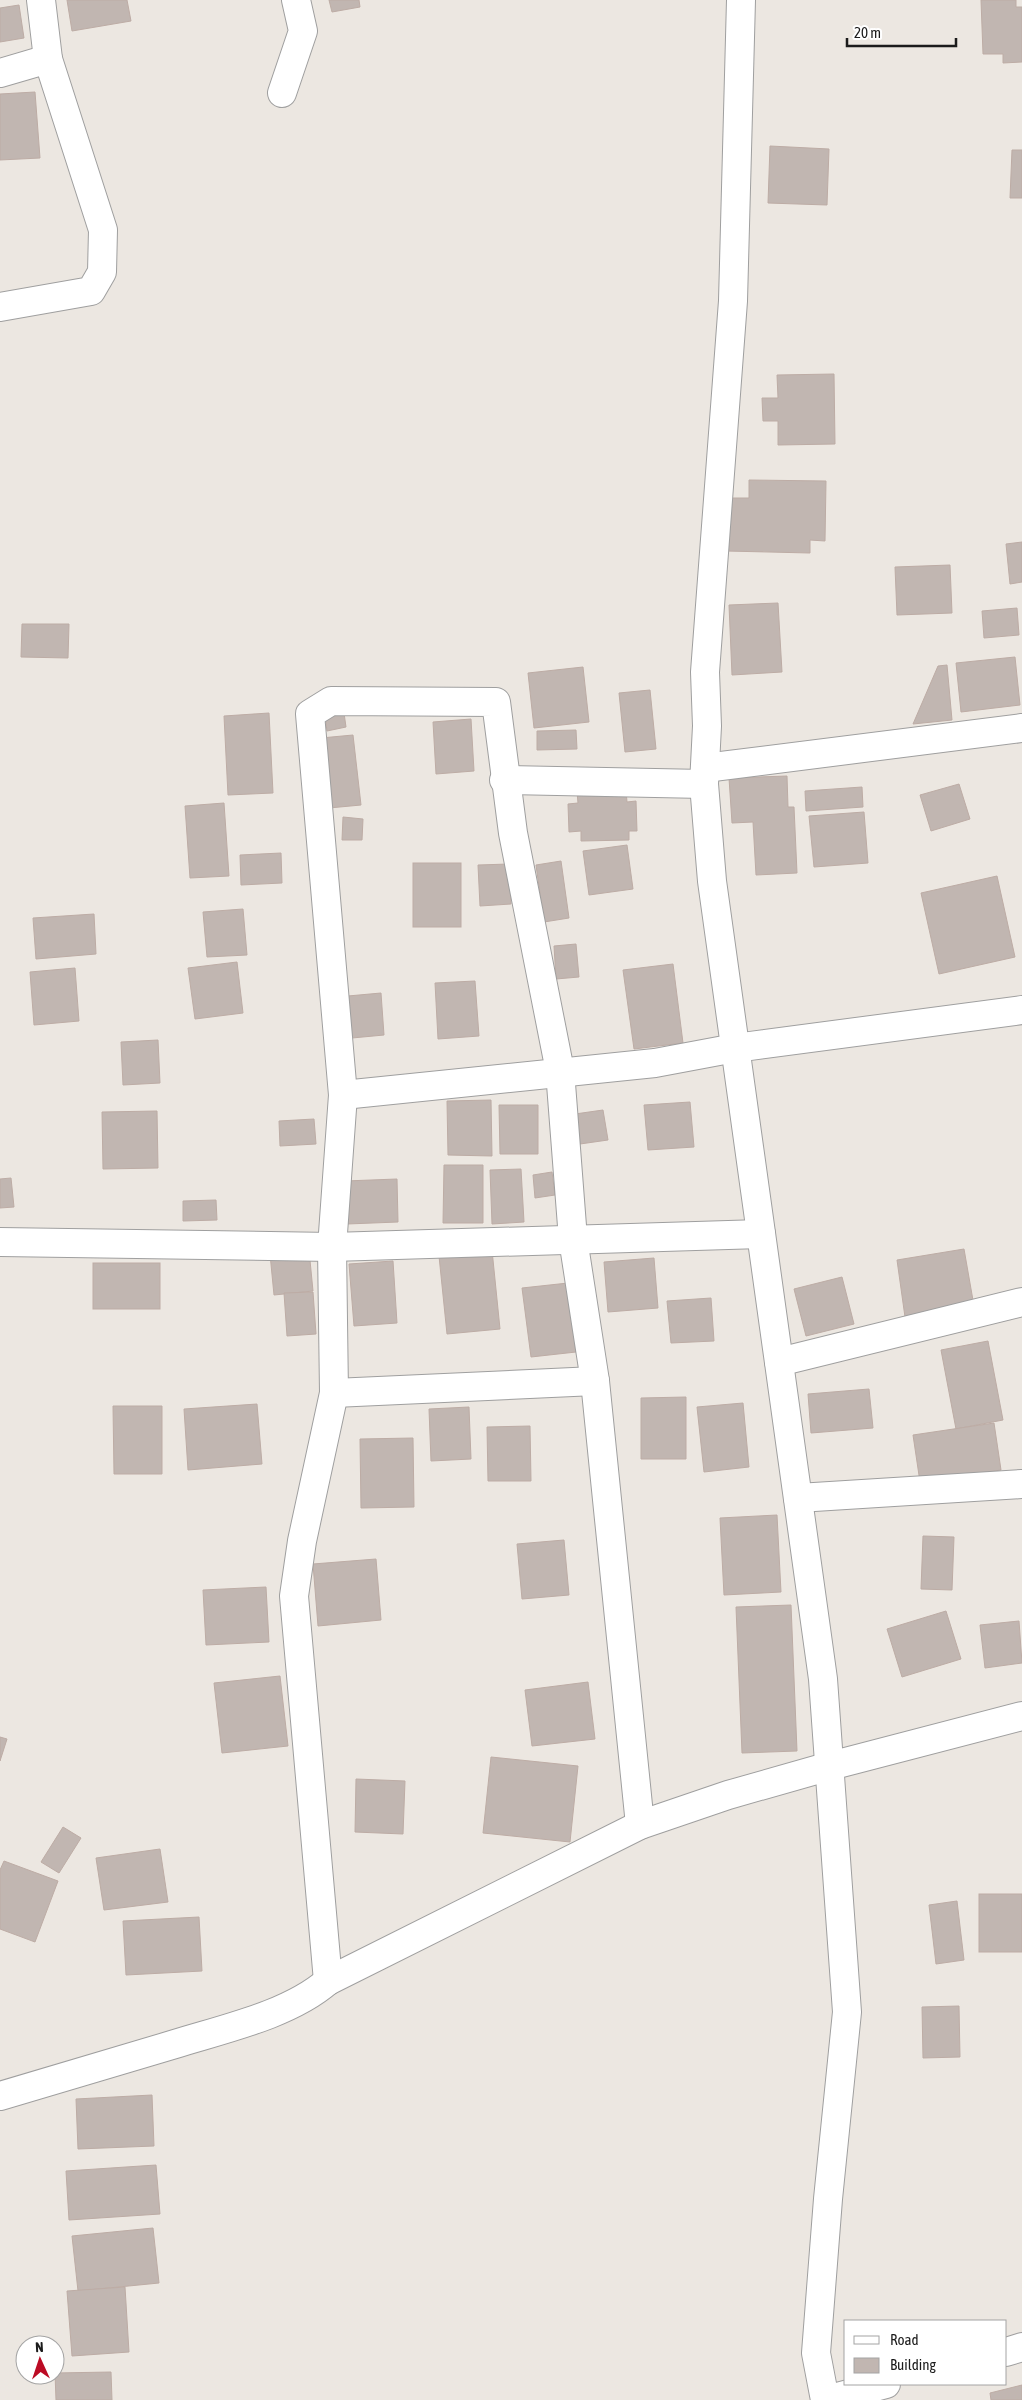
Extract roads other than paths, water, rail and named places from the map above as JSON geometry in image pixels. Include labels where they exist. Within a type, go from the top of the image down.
[{"type":"street","points":[[0,307],[91,291],[102,272],[103,230],[48,59],[41,0]]},
{"type":"street","points":[[282,92],[303,31],[296,0]]},
{"type":"street","points":[[741,0],[733,301],[705,672],[707,726],[704,776],[712,881],[798,1498],[822,1679],[830,1766],[847,2012],[828,2199],[816,2353],[825,2400],[882,2385]]},
{"type":"street","points":[[0,73],[48,59]]},
{"type":"street","points":[[328,1981],[294,1596],[302,1541],[334,1393],[332,1247],[343,1095],[310,714],[331,701],[496,702],[504,780],[560,1072],[573,1239],[595,1381],[640,1825]]},
{"type":"street","points":[[504,780],[704,776],[1022,728]]},
{"type":"street","points":[[343,1095],[655,1063],[735,1048],[1022,1010]]},
{"type":"street","points":[[0,1242],[332,1247],[761,1234]]},
{"type":"street","points":[[779,1362],[1022,1302]]},
{"type":"street","points":[[334,1393],[595,1381]]},
{"type":"street","points":[[798,1498],[1022,1484]]},
{"type":"street","points":[[0,2096],[215,2032],[274,2012],[312,1994],[328,1981],[640,1825],[728,1795],[830,1766],[1022,1716]]},
{"type":"street","points":[[1007,2352],[1022,2347]]}]
